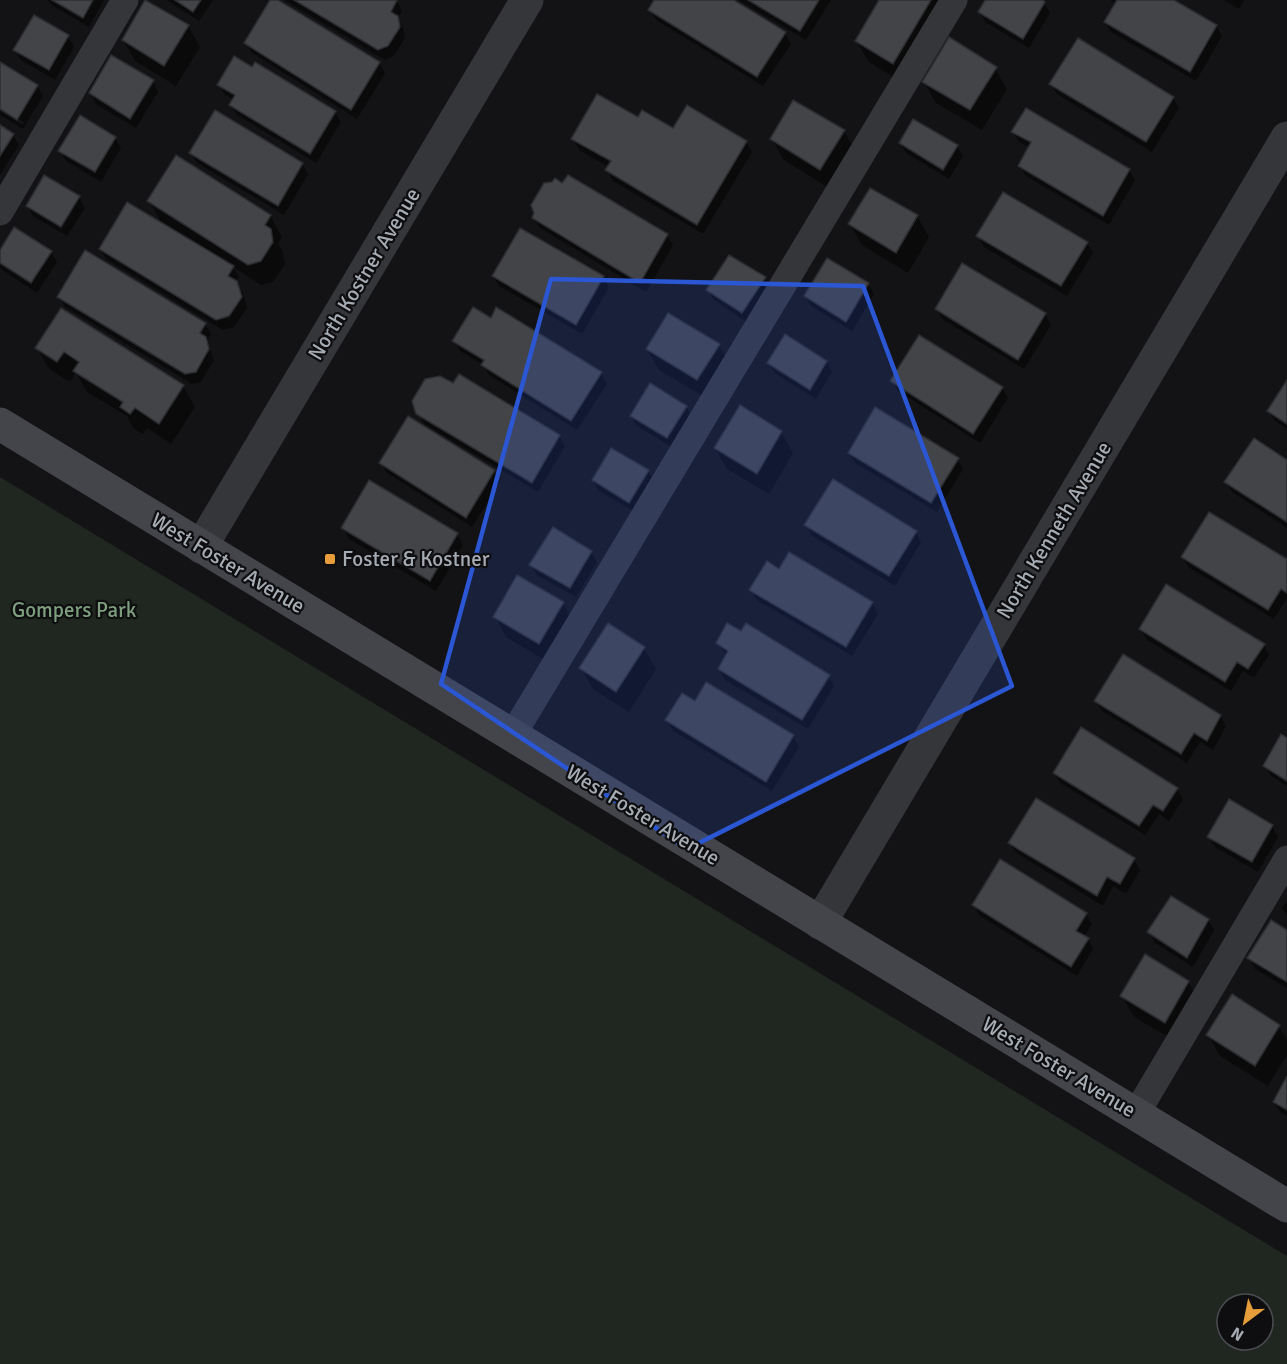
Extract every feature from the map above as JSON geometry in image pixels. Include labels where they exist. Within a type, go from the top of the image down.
[{"type":"main road","name":"West Foster Avenue","points":[[0,424],[1287,1206]]},
{"type":"street","name":"North Kostner Avenue","points":[[201,547],[527,0]]},
{"type":"street","name":"North Kenneth Avenue","points":[[820,923],[1287,138]]},
{"type":"lane","points":[[0,212],[125,0]]},
{"type":"lane","points":[[512,736],[954,0]]},
{"type":"lane","points":[[1136,1114],[1287,859]]},
{"type":"highlighted area","points":[[551,279],[863,286],[1012,686],[687,849],[441,684]]},
{"type":"green space","name":"Gompers Park","points":[[0,477],[1287,1256],[1287,1364],[0,1364]]},
{"type":"building","points":[[52,0],[93,0],[83,18]]},
{"type":"building","points":[[145,0],[189,25],[164,66],[122,40]]},
{"type":"building","points":[[175,0],[201,0],[193,12]]},
{"type":"building","points":[[270,0],[278,0],[380,62],[351,110],[244,43]]},
{"type":"building","points":[[294,0],[397,0],[391,12],[398,16],[400,27],[388,46],[378,50]]},
{"type":"building","points":[[654,0],[734,0],[786,32],[757,77],[648,10]]},
{"type":"building","points":[[748,0],[819,0],[800,31]]},
{"type":"building","points":[[879,0],[931,0],[893,64],[855,41]]},
{"type":"building","points":[[985,0],[1043,0],[1045,2],[1023,39],[978,12]]},
{"type":"building","points":[[1117,0],[1174,0],[1217,25],[1190,72],[1104,22]]},
{"type":"building","points":[[34,15],[69,35],[49,70],[13,50]]},
{"type":"building","points":[[949,37],[997,67],[970,110],[922,82]]},
{"type":"building","points":[[1078,38],[1174,97],[1146,142],[1049,84]]},
{"type":"building","points":[[111,55],[154,80],[130,119],[89,93]]},
{"type":"building","points":[[234,56],[252,67],[255,62],[336,111],[310,154],[229,105],[235,95],[217,85]]},
{"type":"building","points":[[0,62],[38,85],[17,120],[0,109]]},
{"type":"building","points":[[597,94],[638,117],[642,110],[673,128],[687,105],[747,141],[697,225],[605,170],[611,161],[571,139]]},
{"type":"building","points":[[793,100],[845,130],[820,170],[770,139]]},
{"type":"building","points":[[1026,108],[1130,169],[1103,216],[1018,166],[1031,142],[1011,132]]},
{"type":"building","points":[[215,110],[303,163],[278,206],[189,153]]},
{"type":"building","points":[[80,115],[116,137],[95,172],[58,151]]},
{"type":"building","points":[[913,119],[958,145],[943,170],[899,143]]},
{"type":"building","points":[[0,125],[14,134],[0,156]]},
{"type":"building","points":[[176,155],[271,215],[265,225],[271,229],[273,242],[261,261],[248,265],[147,201]]},
{"type":"building","points":[[44,175],[80,196],[61,227],[26,206]]},
{"type":"building","points":[[568,175],[668,234],[640,283],[532,218],[534,213],[531,205],[544,183],[552,182],[555,178],[562,183]]},
{"type":"building","points":[[870,188],[918,215],[896,253],[848,224]]},
{"type":"building","points":[[1003,192],[1088,242],[1061,286],[976,236]]},
{"type":"building","points":[[127,202],[234,266],[228,276],[237,281],[242,297],[229,316],[216,320],[99,249]]},
{"type":"building","points":[[14,227],[52,251],[31,283],[0,263],[0,250]]},
{"type":"building","points":[[520,228],[604,276],[576,325],[492,276]]},
{"type":"building","points":[[85,250],[206,323],[200,333],[206,337],[209,349],[196,372],[185,374],[57,297]]},
{"type":"building","points":[[729,255],[766,277],[742,313],[706,290]]},
{"type":"building","points":[[827,258],[869,283],[846,322],[804,296]]},
{"type":"building","points":[[962,263],[1046,313],[1018,360],[935,309]]},
{"type":"building","points":[[473,307],[491,318],[496,307],[602,372],[571,421],[481,365],[484,360],[452,341]]},
{"type":"building","points":[[61,308],[184,385],[159,424],[135,408],[130,414],[120,407],[123,402],[73,371],[79,362],[64,352],[57,362],[35,348]]},
{"type":"building","points":[[668,313],[720,344],[697,380],[646,349]]},
{"type":"building","points":[[785,334],[827,361],[810,390],[767,363]]},
{"type":"building","points":[[919,335],[1003,387],[973,434],[890,381]]},
{"type":"building","points":[[459,374],[560,435],[532,483],[416,414],[412,401],[425,379],[440,376],[453,383]]},
{"type":"building","points":[[1287,380],[1287,424],[1267,411]]},
{"type":"building","points":[[650,383],[687,406],[667,438],[630,416]]},
{"type":"building","points":[[740,405],[782,431],[757,474],[714,448]]},
{"type":"building","points":[[875,407],[959,458],[931,503],[848,453]]},
{"type":"building","points":[[408,416],[495,470],[466,518],[379,463]]},
{"type":"building","points":[[1254,438],[1287,460],[1287,522],[1224,482]]},
{"type":"building","points":[[611,448],[649,470],[629,503],[592,480]]},
{"type":"building","points":[[833,479],[917,531],[889,576],[804,525]]},
{"type":"building","points":[[369,480],[458,533],[430,581],[341,528]]},
{"type":"building","points":[[1209,512],[1287,559],[1287,593],[1281,589],[1268,610],[1181,557]]},
{"type":"building","points":[[553,527],[592,551],[570,588],[529,565]]},
{"type":"building","points":[[789,552],[873,602],[846,647],[749,590],[767,561],[779,569]]},
{"type":"building","points":[[517,575],[564,602],[539,644],[493,617]]},
{"type":"building","points":[[1166,584],[1265,644],[1248,669],[1237,662],[1225,682],[1139,629]]},
{"type":"building","points":[[608,623],[645,647],[616,692],[579,668]]},
{"type":"building","points":[[727,623],[741,631],[746,623],[830,675],[802,720],[718,669],[728,651],[716,643]]},
{"type":"building","points":[[1123,654],[1221,715],[1207,741],[1194,733],[1181,754],[1094,701]]},
{"type":"building","points":[[706,682],[794,735],[766,782],[665,720],[682,693],[695,701]]},
{"type":"building","points":[[1081,727],[1178,788],[1163,811],[1153,805],[1139,826],[1053,773]]},
{"type":"building","points":[[1281,734],[1287,738],[1287,781],[1263,766]]},
{"type":"building","points":[[1036,798],[1135,858],[1120,884],[1107,877],[1097,896],[1008,843]]},
{"type":"building","points":[[1229,799],[1273,825],[1252,862],[1207,837]]},
{"type":"building","points":[[1000,859],[1087,913],[1076,931],[1089,938],[1071,967],[972,905]]},
{"type":"building","points":[[1171,896],[1209,919],[1187,958],[1147,932]]},
{"type":"building","points":[[1271,920],[1287,930],[1287,982],[1247,958]]},
{"type":"building","points":[[1145,954],[1189,981],[1165,1023],[1120,996]]},
{"type":"building","points":[[1232,994],[1280,1025],[1255,1066],[1206,1035]]},
{"type":"building","points":[[1287,1076],[1287,1110],[1273,1102]]},
{"type":"place","name":"Foster & Kostner","points":[[330,559]]}]
